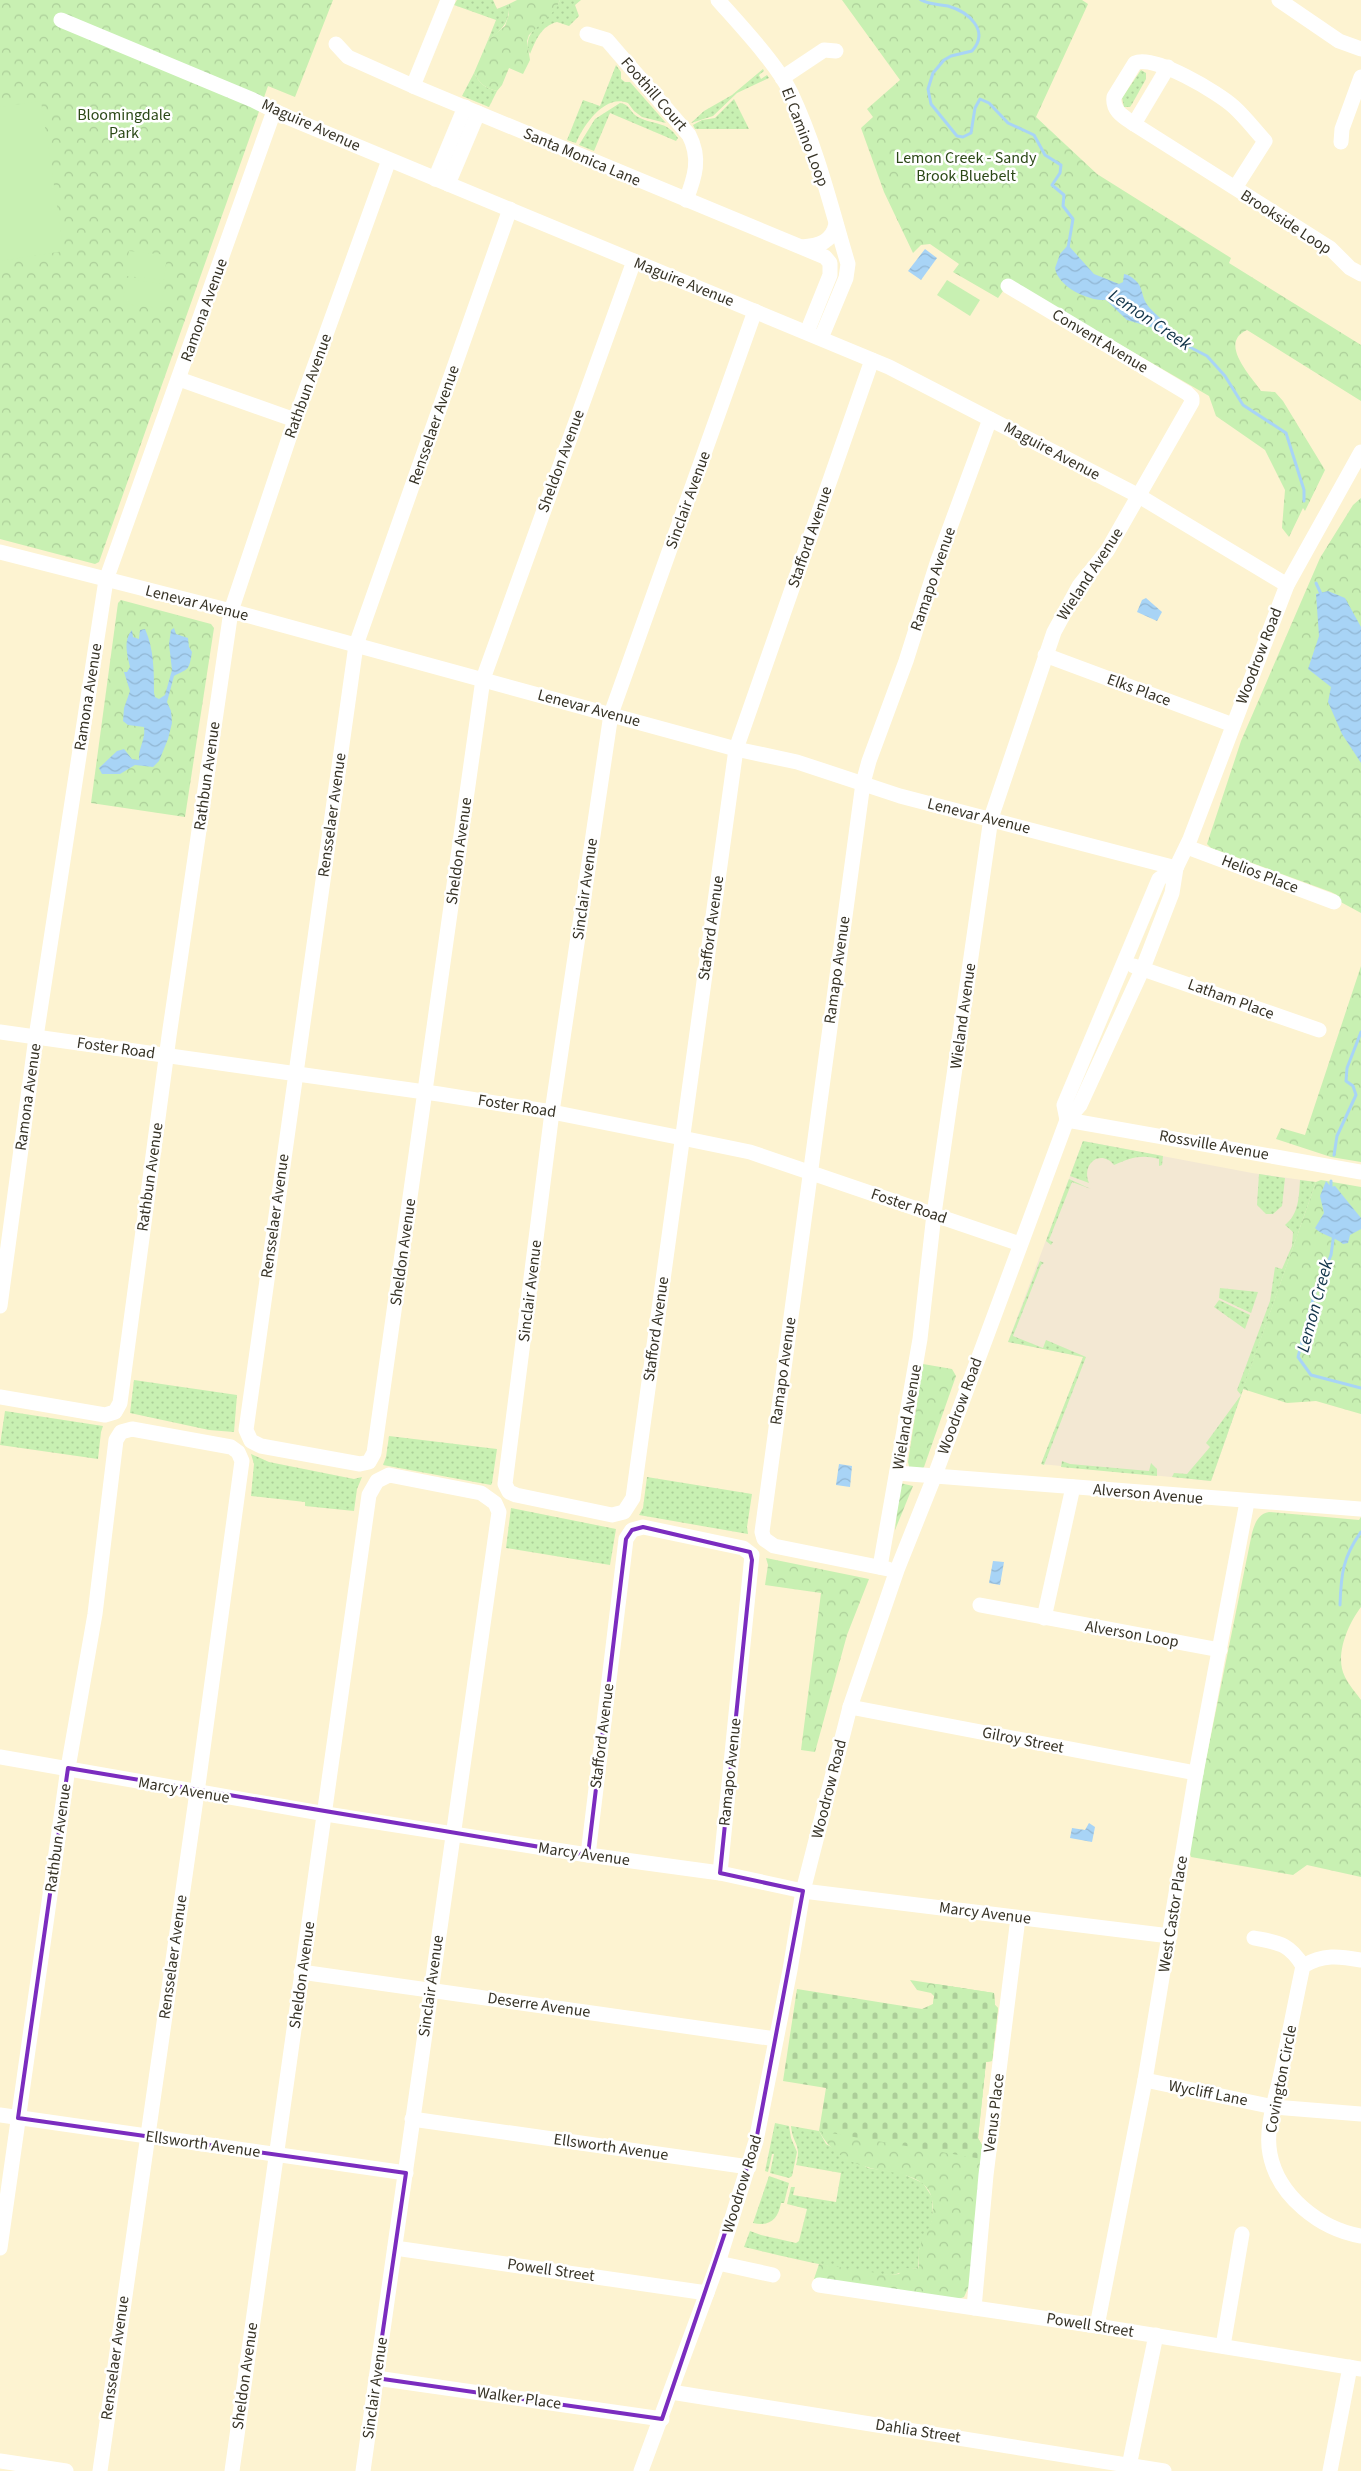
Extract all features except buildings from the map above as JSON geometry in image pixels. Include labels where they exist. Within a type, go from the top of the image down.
[{"type":"street","points":[[413,86],[448,0]]},
{"type":"street","name":"El Camino Loop","points":[[718,0],[782,78],[791,92],[818,162],[848,264],[846,278],[821,338]]},
{"type":"street","points":[[1279,0],[1339,41],[1361,49]]},
{"type":"street","name":"Maguire Avenue","points":[[61,20],[256,101],[274,111],[389,160],[872,360],[1139,496],[1287,585]]},
{"type":"street","name":"Foothill Court","points":[[587,34],[607,40],[689,135],[695,147],[696,162],[695,177],[686,200]]},
{"type":"street","name":"Santa Monica Lane","points":[[336,44],[348,57],[413,86],[825,257],[831,265],[830,275],[806,332]]},
{"type":"street","points":[[782,78],[824,50],[836,52]]},
{"type":"street","name":"Brookside Loop","points":[[1235,188],[1265,141],[1233,106],[1168,67],[1145,60],[1135,63],[1114,97],[1114,103],[1120,115],[1235,188],[1330,248],[1350,268],[1361,274]]},
{"type":"street","points":[[1134,124],[1168,67]]},
{"type":"street","points":[[1341,142],[1342,129],[1361,77]]},
{"type":"street","points":[[442,181],[472,110]]},
{"type":"street","name":"Ramona Avenue","points":[[0,1306],[36,1037],[106,580],[274,111]]},
{"type":"street","name":"Rathbun Avenue","points":[[0,1397],[104,1415],[112,1413],[120,1403],[166,1055],[231,611],[295,420],[389,160]]},
{"type":"street","name":"Rensselaer Avenue","points":[[369,1462],[355,1464],[261,1446],[251,1441],[246,1430],[294,1073],[356,646],[510,209]]},
{"type":"street","points":[[802,247],[816,246],[828,240],[832,236],[836,224]]},
{"type":"street","name":"Sheldon Avenue","points":[[369,1462],[374,1453],[483,679],[634,261]]},
{"type":"street","name":"Convent Avenue","points":[[1008,286],[1187,393],[1192,398]]},
{"type":"street","name":"Sinclair Avenue","points":[[624,1512],[612,1515],[516,1496],[507,1489],[505,1484],[552,1112],[611,714],[755,311]]},
{"type":"street","name":"Stafford Avenue","points":[[624,1512],[633,1498],[736,749],[872,360]]},
{"type":"street","points":[[179,379],[295,420]]},
{"type":"street","name":"Wieland Avenue","points":[[880,1567],[898,1474],[920,1340],[934,1214],[991,818],[1044,655],[1065,609],[1079,586],[1106,551],[1190,407],[1192,398]]},
{"type":"street","name":"Ramapo Avenue","points":[[880,1567],[774,1546],[764,1539],[762,1532],[809,1171],[863,783],[869,761],[906,661],[935,570],[990,419]]},
{"type":"street","name":"Woodrow Road","points":[[641,2471],[662,2419],[718,2262],[749,2167],[763,2110],[790,1970],[802,1891],[850,1707],[897,1570],[935,1476],[1067,1120],[1080,1105],[1143,968],[1172,893],[1176,868],[1187,847],[1287,585],[1361,452]]},
{"type":"street","name":"Lenevar Avenue","points":[[0,552],[231,611],[736,749],[797,762],[900,796],[991,818],[1176,868]]},
{"type":"street","name":"Elks Place","points":[[1044,655],[1233,725]]},
{"type":"street","name":"Helios Place","points":[[1187,847],[1334,902]]},
{"type":"street","name":"Woodrow Road","points":[[1067,1120],[1064,1105],[1122,963],[1159,880],[1176,868]]},
{"type":"street","name":"Latham Place","points":[[1122,963],[1143,968],[1319,1030]]},
{"type":"street","name":"Foster Road","points":[[0,1032],[294,1073],[552,1112],[750,1152],[1020,1244]]},
{"type":"street","name":"Rossville Avenue","points":[[1067,1120],[1361,1172]]},
{"type":"street","name":"Rathbun Avenue","points":[[0,2248],[68,1768],[95,1614],[116,1440],[124,1430],[132,1429],[231,1447]]},
{"type":"street","name":"Rensselaer Avenue","points":[[100,2471],[197,1792],[242,1461],[238,1452],[231,1447]]},
{"type":"street","name":"Alverson Avenue","points":[[898,1474],[1247,1502],[1360,1509]]},
{"type":"street","name":"Sheldon Avenue","points":[[232,2471],[301,1972],[326,1814],[369,1495],[378,1480],[389,1475],[481,1493],[495,1503]]},
{"type":"street","points":[[1044,1618],[1073,1487]]},
{"type":"street","name":"West Castor Place","points":[[1097,2326],[1145,2080],[1196,1773],[1247,1502]]},
{"type":"street","name":"Sinclair Avenue","points":[[363,2471],[406,2173],[451,1833],[499,1512],[495,1503]]},
{"type":"street","name":"Stafford Avenue","points":[[588,1855],[626,1539],[632,1530],[641,1527],[743,1548],[750,1552]]},
{"type":"street","name":"Ramapo Avenue","points":[[720,1873],[752,1560],[750,1552]]},
{"type":"street","points":[[880,1567],[897,1570]]},
{"type":"street","name":"Alverson Loop","points":[[980,1604],[1044,1618],[1220,1650]]},
{"type":"street","name":"Gilroy Street","points":[[850,1707],[1196,1773]]},
{"type":"street","name":"Marcy Avenue","points":[[0,1757],[326,1814],[588,1855],[720,1873],[802,1891],[1170,1936]]},
{"type":"street","name":"Venus Place","points":[[974,2308],[986,2175],[1018,1918]]},
{"type":"street","points":[[1254,1938],[1288,1947],[1294,1952],[1303,1966],[1314,1959],[1327,1956],[1361,1960]]},
{"type":"street","name":"Covington Circle","points":[[1303,1966],[1274,2106],[1269,2153],[1275,2170],[1285,2188],[1301,2207],[1347,2234],[1361,2236]]},
{"type":"street","name":"Deserre Avenue","points":[[301,1972],[776,2039]]},
{"type":"street","name":"Wycliff Lane","points":[[1145,2080],[1274,2106],[1361,2114]]},
{"type":"street","name":"Ellsworth Avenue","points":[[0,2115],[406,2173]]},
{"type":"street","name":"Ellsworth Avenue","points":[[412,2119],[749,2167]]},
{"type":"street","points":[[1223,2346],[1242,2234]]},
{"type":"street","name":"Powell Street","points":[[395,2248],[707,2292]]},
{"type":"street","points":[[718,2262],[773,2275]]},
{"type":"street","name":"Powell Street","points":[[819,2285],[1156,2335],[1355,2368]]},
{"type":"street","points":[[1129,2468],[1156,2335]]},
{"type":"street","points":[[1330,2471],[1355,2368]]},
{"type":"street","name":"Walker Place","points":[[376,2378],[662,2419]]},
{"type":"street","name":"Dahlia Street","points":[[671,2392],[1129,2468],[1164,2471]]},
{"type":"street","points":[[0,2461],[66,2471]]},
{"type":"highlighted area","points":[[643,1527],[750,1552],[752,1560],[720,1873],[803,1891],[756,2141],[662,2419],[376,2378],[406,2173],[18,2118],[68,1768],[588,1855],[626,1539],[632,1530]]},
{"type":"shaded area","points":[[1083,1141],[1252,1173],[1316,1182],[1211,1481],[1041,1464],[1083,1357],[1008,1342]]},
{"type":"green space","name":"Bloomingdale Park","points":[[0,0],[333,0],[295,97],[268,86],[99,562],[95,564],[0,539]]},
{"type":"green space","points":[[457,0],[493,0],[497,9],[509,4],[508,16],[501,29],[488,40],[496,20],[454,5]]},
{"type":"green space","points":[[517,0],[560,0],[556,9],[529,35],[527,41],[530,60],[523,74],[509,68],[502,85],[497,91],[483,85],[474,73],[488,40],[505,26],[509,14],[509,4]]},
{"type":"green space","points":[[560,0],[581,0],[575,5],[579,16],[569,26],[557,22],[543,30],[530,54],[529,38]]},
{"type":"green space","name":"Lemon Creek - Sandy Brook Bluebelt","points":[[842,0],[1082,0],[1088,4],[1036,117],[1097,174],[1231,258],[1229,263],[1361,345],[1361,401],[1247,330],[1239,336],[1236,343],[1239,360],[1245,369],[1261,391],[1275,392],[1283,401],[1325,470],[1305,511],[1303,508],[1289,537],[1282,528],[1285,490],[1265,450],[1216,416],[1209,396],[1010,281],[998,298],[953,272],[959,264],[930,244],[921,245],[913,253],[884,192],[861,128],[873,117],[867,109],[900,80]]},
{"type":"green space","points":[[616,65],[621,72],[621,79],[625,82],[630,82],[666,123],[642,117],[628,103],[619,101],[603,107],[596,113],[589,120],[576,143],[567,140],[583,100],[600,106]]},
{"type":"green space","points":[[763,69],[764,71],[759,75],[761,79],[767,75],[769,78],[737,93],[713,116],[691,123],[704,111],[732,95]]},
{"type":"green space","points":[[1141,70],[1146,73],[1146,79],[1130,107],[1124,107],[1122,98]]},
{"type":"green space","points":[[474,73],[483,85],[497,91],[489,107],[462,96]]},
{"type":"green space","points":[[734,99],[749,129],[695,129],[693,125],[702,120],[715,118]]},
{"type":"green space","points":[[41,101],[64,251],[0,261],[0,107]]},
{"type":"green space","points":[[620,103],[626,105],[638,117],[669,128],[678,138],[676,141],[610,113],[594,151],[579,145],[595,119]]},
{"type":"green space","points":[[129,251],[167,255],[164,280],[126,276]]},
{"type":"green space","points":[[126,279],[164,284],[161,308],[123,304]]},
{"type":"green space","points":[[947,280],[980,300],[970,316],[937,295]]},
{"type":"green space","points":[[1361,498],[1361,913],[1337,900],[1337,895],[1331,892],[1211,848],[1207,844],[1241,741],[1320,558],[1353,505]]},
{"type":"green space","points":[[121,600],[211,624],[214,628],[185,817],[91,803],[118,603]]},
{"type":"green space","points":[[1361,966],[1361,1162],[1331,1157],[1276,1139],[1281,1128],[1305,1135]]},
{"type":"green space","points":[[1083,1141],[1163,1156],[1162,1165],[1159,1166],[1159,1159],[1147,1157],[1131,1159],[1114,1165],[1109,1160],[1098,1158],[1090,1164],[1087,1176],[1089,1183],[1070,1176]]},
{"type":"green space","points":[[1259,1174],[1285,1178],[1282,1206],[1273,1214],[1266,1214],[1257,1205]]},
{"type":"green space","points":[[1069,1179],[1091,1189],[1072,1182],[1049,1240],[1053,1242],[1051,1245],[1046,1241]]},
{"type":"green space","points":[[1300,1180],[1316,1182],[1211,1481],[1172,1477],[1174,1473],[1187,1474],[1210,1447],[1206,1443],[1241,1395],[1237,1390],[1270,1301],[1275,1267],[1282,1269],[1292,1246],[1293,1232],[1285,1225],[1290,1221],[1296,1210]]},
{"type":"green space","points":[[1321,1180],[1361,1187],[1361,1414],[1316,1401],[1287,1403],[1243,1389],[1316,1182]]},
{"type":"green space","points":[[1040,1261],[1044,1263],[1041,1265],[1013,1336],[1043,1348],[1046,1340],[1086,1357],[1044,1465],[1041,1464],[1083,1357],[1008,1342]]},
{"type":"green space","points":[[1220,1288],[1258,1292],[1251,1313],[1219,1298]]},
{"type":"green space","points":[[1219,1300],[1250,1315],[1245,1329],[1214,1307]]},
{"type":"green space","points":[[923,1364],[952,1369],[956,1376],[924,1467],[922,1469],[910,1470],[908,1462]]},
{"type":"green space","points":[[134,1380],[237,1395],[234,1432],[209,1430],[130,1413]]},
{"type":"green space","points":[[5,1411],[103,1426],[98,1459],[0,1445]]},
{"type":"green space","points":[[389,1436],[497,1449],[492,1483],[491,1485],[383,1465]]},
{"type":"green space","points":[[251,1454],[269,1462],[354,1479],[362,1477],[357,1489],[354,1511],[305,1506],[305,1502],[251,1496],[254,1464]]},
{"type":"green space","points":[[1062,1461],[1070,1464],[1149,1471],[1151,1463],[1157,1469],[1157,1476],[1061,1467]]},
{"type":"green space","points":[[647,1477],[752,1494],[747,1527],[748,1534],[639,1515],[643,1508]]},
{"type":"green space","points":[[900,1483],[913,1486],[895,1530]]},
{"type":"green space","points":[[511,1508],[616,1529],[610,1565],[506,1548]]},
{"type":"green space","points":[[1269,1512],[1359,1520],[1361,1517],[1361,1607],[1347,1631],[1341,1660],[1345,1677],[1361,1700],[1361,1877],[1307,1865],[1293,1875],[1191,1857],[1188,1848],[1252,1533],[1260,1517]]},
{"type":"green space","points":[[766,1558],[869,1579],[847,1635],[815,1752],[801,1750],[821,1593],[765,1585],[768,1565]]},
{"type":"green space","points":[[910,1980],[994,1993],[995,2005],[998,2008],[992,2061],[986,2062],[978,2138],[983,2147],[969,2286],[964,2297],[953,2301],[814,2279],[819,2264],[890,2275],[899,2274],[903,2268],[918,2269],[918,2252],[932,2218],[933,2203],[929,2191],[914,2178],[852,2162],[833,2149],[819,2131],[933,2004],[934,1996],[931,1993],[917,1990]]},
{"type":"green space","points":[[936,1984],[994,1993],[995,2005],[998,2008],[992,2061],[986,2062],[978,2138],[983,2147],[982,2159],[819,2131],[826,2088],[783,2081],[797,1989],[922,2009],[933,2004]]},
{"type":"green space","points":[[775,2123],[789,2126],[791,2138],[797,2152],[792,2176],[789,2178],[770,2173],[774,2154],[772,2154],[768,2172],[765,2171]]},
{"type":"green space","points":[[791,2126],[819,2131],[826,2144],[868,2168],[901,2173],[923,2183],[932,2197],[933,2217],[928,2234],[919,2249],[918,2269],[910,2269],[892,2275],[870,2273],[744,2247],[750,2231],[796,2243],[799,2241],[807,2209],[787,2204],[791,2187],[795,2187],[793,2195],[836,2202],[841,2173],[796,2165],[798,2148]]},
{"type":"green space","points":[[769,2176],[789,2183],[784,2203],[781,2203],[778,2213],[769,2223],[753,2223]]},
{"type":"water","points":[[1068,245],[1094,274],[1119,284],[1123,282],[1124,274],[1134,279],[1140,286],[1148,306],[1168,327],[1172,339],[1169,341],[1154,328],[1127,320],[1106,300],[1091,298],[1068,287],[1057,275],[1055,268],[1060,254]]},
{"type":"water","points":[[925,249],[937,258],[921,280],[908,271]]},
{"type":"water","points":[[1328,591],[1345,598],[1361,627],[1361,763],[1342,734],[1328,702],[1331,687],[1308,669],[1319,636],[1316,594]]},
{"type":"water","points":[[1146,598],[1162,612],[1157,621],[1137,612],[1142,600]]},
{"type":"water","points":[[174,628],[176,634],[188,638],[189,647],[192,652],[188,668],[174,676],[167,702],[171,711],[172,723],[159,761],[153,767],[135,765],[120,774],[102,774],[99,768],[117,751],[124,749],[132,759],[139,760],[144,736],[144,727],[128,725],[123,721],[124,708],[130,691],[124,672],[127,672],[130,667],[126,648],[129,634],[132,630],[133,637],[139,639],[140,630],[145,629],[152,652],[154,693],[155,697],[159,699],[165,695],[172,670],[169,644],[171,630]]},
{"type":"water","points":[[1326,1181],[1331,1187],[1335,1186],[1361,1218],[1361,1229],[1350,1235],[1348,1243],[1343,1244],[1315,1228],[1324,1213],[1320,1196]]},
{"type":"water","points":[[839,1464],[852,1466],[850,1487],[836,1485]]},
{"type":"water","points":[[993,1561],[1004,1562],[1000,1585],[989,1583]]},
{"type":"water","points":[[1089,1823],[1095,1827],[1092,1842],[1070,1838],[1072,1828],[1085,1830]]},
{"type":"waterway","name":"Lemon Creek","points":[[921,0],[931,4],[948,6],[963,13],[975,23],[979,36],[977,44],[972,51],[951,56],[944,60],[933,73],[928,89],[931,104],[957,136],[963,137],[971,133],[975,108],[980,99],[989,103],[1008,123],[1034,135],[1045,155],[1061,165],[1060,173],[1052,185],[1064,195],[1063,206],[1073,219],[1068,248]]},
{"type":"waterway","name":"Lemon Creek","points":[[1170,337],[1207,356],[1225,376],[1243,405],[1286,433],[1304,490],[1304,501]]},
{"type":"waterway","name":"Lemon Creek","points":[[1316,583],[1322,596]]},
{"type":"waterway","name":"Lemon Creek","points":[[1334,1155],[1337,1136],[1356,1095],[1353,1086],[1346,1081],[1347,1068],[1361,1032]]},
{"type":"waterway","name":"Lemon Creek","points":[[1331,1181],[1331,1189]]},
{"type":"waterway","name":"Lemon Creek","points":[[1334,1233],[1331,1255],[1314,1295],[1298,1357],[1311,1375],[1361,1388]]},
{"type":"waterway","name":"Lemon Creek","points":[[1340,1605],[1344,1566],[1350,1550],[1361,1532]]}]
